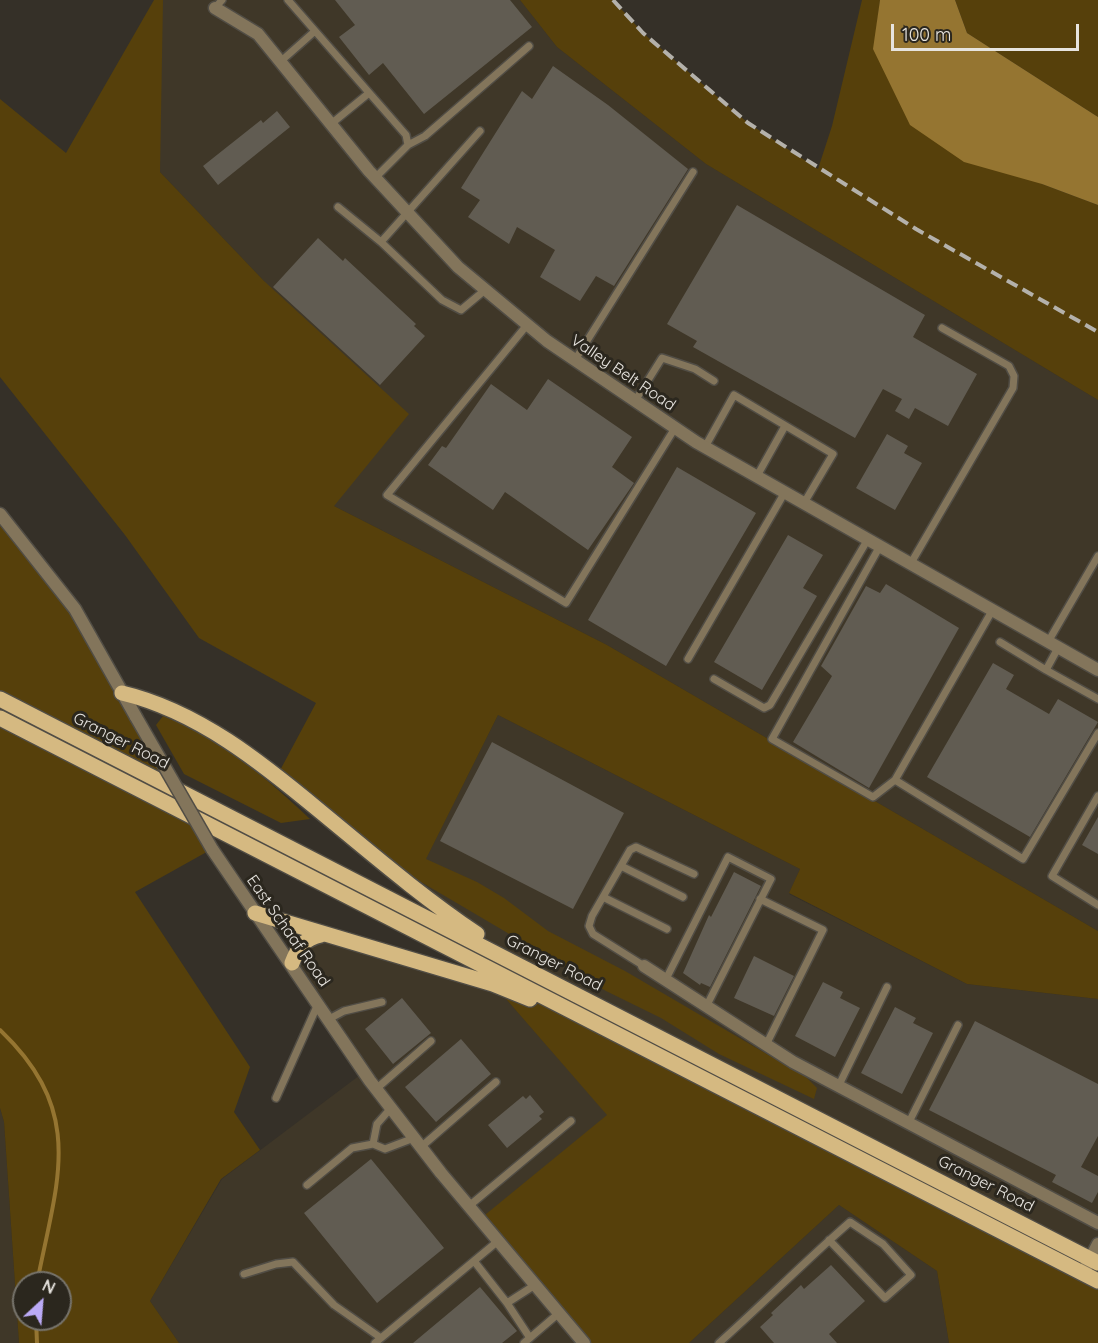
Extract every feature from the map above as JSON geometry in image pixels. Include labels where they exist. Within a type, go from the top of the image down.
[{"type":"main road","points":[[122,693],[154,701],[208,729],[254,759],[432,902],[536,975]]},
{"type":"main road","name":"Granger Road","points":[[0,699],[1094,1261]]},
{"type":"main road","name":"Granger Road","points":[[0,718],[1098,1281]]},
{"type":"main road","points":[[255,913],[493,984],[658,1055]]},
{"type":"main road","points":[[292,963],[299,946],[307,939],[321,934]]},
{"type":"street","name":"Valley Belt Road","points":[[217,2],[258,34],[375,178],[458,267],[527,325],[705,447],[1098,670]]},
{"type":"street","name":"East Schaaf Road","points":[[0,514],[70,601],[212,849],[376,1089],[469,1206],[584,1343]]},
{"type":"street","name":"Granger Road","points":[[644,966],[706,1007],[838,1087],[1098,1223]]},
{"type":"street","points":[[1083,1274],[1094,1261],[1098,1244]]},
{"type":"lane","points":[[288,0],[406,135],[408,145]]},
{"type":"lane","points":[[280,62],[315,31]]},
{"type":"lane","points":[[375,178],[408,145],[425,136],[529,46]]},
{"type":"lane","points":[[331,124],[369,93]]},
{"type":"lane","points":[[381,242],[480,131]]},
{"type":"lane","points":[[575,360],[693,172]]},
{"type":"lane","points":[[338,207],[381,242],[442,300],[461,310],[485,290]]},
{"type":"lane","points":[[527,325],[387,495],[566,603],[675,428]]},
{"type":"lane","points":[[911,563],[1013,388],[1014,376],[1009,366],[942,328]]},
{"type":"lane","points":[[635,401],[662,358],[695,369],[714,381]]},
{"type":"lane","points":[[705,447],[734,395],[833,454],[804,503]]},
{"type":"lane","points":[[757,476],[785,426]]},
{"type":"lane","points":[[688,659],[785,492]]},
{"type":"lane","points":[[714,679],[764,708],[770,705],[868,539]]},
{"type":"lane","points":[[880,546],[772,740],[873,797],[895,780],[992,610]]},
{"type":"lane","points":[[1046,670],[1053,645],[1098,556]]},
{"type":"lane","points":[[1000,642],[1098,699]]},
{"type":"lane","points":[[895,780],[1023,859],[1098,733]]},
{"type":"lane","points":[[1098,796],[1052,876],[1098,905]]},
{"type":"lane","points":[[644,966],[592,934],[589,926],[603,897],[630,850],[636,847],[694,874]]},
{"type":"lane","points":[[666,979],[728,857],[771,879],[706,1007]]},
{"type":"lane","points":[[621,866],[683,897]]},
{"type":"lane","points":[[603,897],[668,928]]},
{"type":"lane","points":[[760,899],[823,930],[767,1043]]},
{"type":"lane","points":[[838,1087],[887,987]]},
{"type":"lane","points":[[328,1019],[344,1011],[382,1002]]},
{"type":"lane","points":[[276,1098],[318,1004]]},
{"type":"lane","points":[[908,1124],[958,1025]]},
{"type":"lane","points":[[376,1089],[431,1041]]},
{"type":"lane","points":[[307,1185],[352,1148],[373,1144],[385,1149],[418,1142],[496,1082]]},
{"type":"lane","points":[[373,1144],[376,1125],[391,1108]]},
{"type":"lane","points":[[469,1206],[571,1120]]},
{"type":"lane","points":[[719,1343],[829,1240],[850,1222],[883,1244],[911,1275],[885,1299],[829,1240]]},
{"type":"lane","points":[[244,1274],[276,1264],[293,1262],[334,1305],[378,1340],[498,1240]]},
{"type":"lane","points":[[474,1261],[507,1303],[527,1340],[559,1313]]},
{"type":"lane","points":[[507,1303],[535,1285]]},
{"type":"shaded area","points":[[154,0],[163,0],[160,172],[264,281],[409,414],[334,506],[607,645],[1098,931],[1098,999],[967,984],[789,893],[800,869],[498,715],[426,859],[477,882],[504,898],[548,931],[625,971],[806,1077],[817,1088],[814,1099],[719,1054],[661,1018],[606,991],[416,879],[412,886],[277,776],[316,703],[199,638],[125,535],[0,377],[0,99],[66,153]]},
{"type":"shaded area","points":[[157,0],[520,0],[557,47],[706,164],[1098,400],[1098,931],[607,645],[334,506],[264,281],[160,172]]},
{"type":"shaded area","points":[[520,0],[613,0],[643,33],[748,123],[818,169],[832,126],[862,0],[880,0],[874,50],[1042,184],[1098,205],[1098,400],[706,164],[557,47]]},
{"type":"shaded area","points":[[880,0],[955,0],[967,33],[1098,117],[1098,205],[1042,184],[964,162],[910,125],[873,49]]},
{"type":"shaded area","points":[[955,0],[1098,0],[1098,117],[967,33]]},
{"type":"shaded area","points":[[0,514],[64,594],[178,790],[0,699]]},
{"type":"shaded area","points":[[498,715],[800,869],[789,894],[967,984],[1098,999],[1098,1263],[536,975],[412,886]]},
{"type":"shaded area","points":[[163,716],[223,747],[277,789],[310,819],[281,823],[184,774],[156,725]]},
{"type":"shaded area","points":[[0,718],[192,814],[212,849],[135,892],[250,1067],[234,1112],[260,1150],[221,1179],[150,1301],[179,1343],[19,1343],[18,1331],[72,1331],[72,1271],[14,1271],[4,1122],[0,1108]]},
{"type":"shaded area","points":[[321,935],[493,984],[608,1115],[481,1219],[584,1343],[179,1343],[150,1301],[222,1179],[364,1072],[292,963]]},
{"type":"shaded area","points":[[493,984],[658,1055],[1098,1281],[1098,1343],[949,1343],[937,1271],[839,1205],[689,1343],[584,1343],[480,1219],[607,1115]]},
{"type":"shaded area","points":[[0,1108],[4,1122],[14,1271],[12,1271],[12,1331],[18,1331],[19,1343],[0,1343]]},
{"type":"shaded area","points":[[839,1205],[937,1271],[949,1343],[689,1343]]},
{"type":"building","points":[[335,0],[510,0],[532,27],[424,114],[383,63],[369,75],[339,37],[355,25]]},
{"type":"building","points":[[553,66],[608,105],[688,169],[614,286],[596,276],[580,301],[540,277],[555,250],[517,227],[509,244],[468,217],[480,200],[461,188],[522,91],[532,99]]},
{"type":"building","points":[[277,111],[290,127],[218,185],[203,166],[261,120],[263,123]]},
{"type":"building","points":[[737,205],[925,315],[913,337],[977,374],[948,426],[915,408],[909,419],[895,411],[902,399],[883,389],[855,438],[693,347],[697,341],[667,324]]},
{"type":"building","points":[[318,238],[343,261],[345,258],[416,324],[414,326],[425,336],[380,385],[273,287]]},
{"type":"building","points":[[548,379],[632,437],[612,467],[634,483],[588,550],[505,492],[493,510],[428,465],[442,446],[446,448],[491,384],[527,410]]},
{"type":"building","points":[[887,434],[908,446],[904,453],[922,463],[895,510],[856,488]]},
{"type":"building","points":[[677,467],[756,513],[666,666],[588,620]]},
{"type":"building","points":[[788,535],[823,555],[803,588],[817,596],[762,690],[714,662]]},
{"type":"building","points":[[886,584],[959,628],[869,788],[793,742],[832,676],[821,666],[866,586],[880,593]]},
{"type":"building","points":[[993,663],[1014,675],[1006,689],[1049,714],[1058,699],[1098,722],[1030,837],[927,777]]},
{"type":"building","points":[[492,742],[624,813],[573,909],[440,841]]},
{"type":"building","points":[[1098,817],[1098,854],[1082,845]]},
{"type":"building","points":[[734,872],[761,886],[710,987],[701,983],[700,985],[683,973],[709,915],[711,917]]},
{"type":"building","points":[[754,956],[794,976],[774,1016],[734,998]]},
{"type":"building","points":[[823,982],[843,992],[840,998],[860,1008],[835,1057],[795,1036]]},
{"type":"building","points":[[402,998],[431,1033],[393,1064],[365,1029]]},
{"type":"building","points":[[895,1007],[916,1018],[913,1023],[933,1033],[902,1094],[861,1073]]},
{"type":"building","points":[[975,1021],[1098,1084],[1098,1136],[1081,1167],[1098,1176],[1098,1192],[1092,1203],[1052,1182],[1056,1175],[929,1110]]},
{"type":"building","points":[[461,1039],[491,1074],[436,1122],[405,1087]]},
{"type":"building","points":[[530,1095],[544,1112],[539,1116],[542,1119],[507,1148],[488,1125],[523,1096],[526,1099]]},
{"type":"building","points":[[371,1159],[444,1248],[377,1303],[304,1213]]},
{"type":"building","points":[[831,1265],[865,1301],[829,1334],[837,1343],[774,1343],[760,1327],[773,1315],[771,1313],[801,1285],[804,1289]]},
{"type":"building","points":[[480,1287],[517,1331],[502,1343],[413,1343]]},
{"type":"waterway","points":[[0,1030],[27,1060],[45,1090],[55,1119],[59,1149],[57,1180],[40,1271]]},
{"type":"waterway","points":[[36,1331],[37,1343]]},
{"type":"railway","points":[[613,0],[643,33],[748,123],[916,229],[1098,332]]}]
